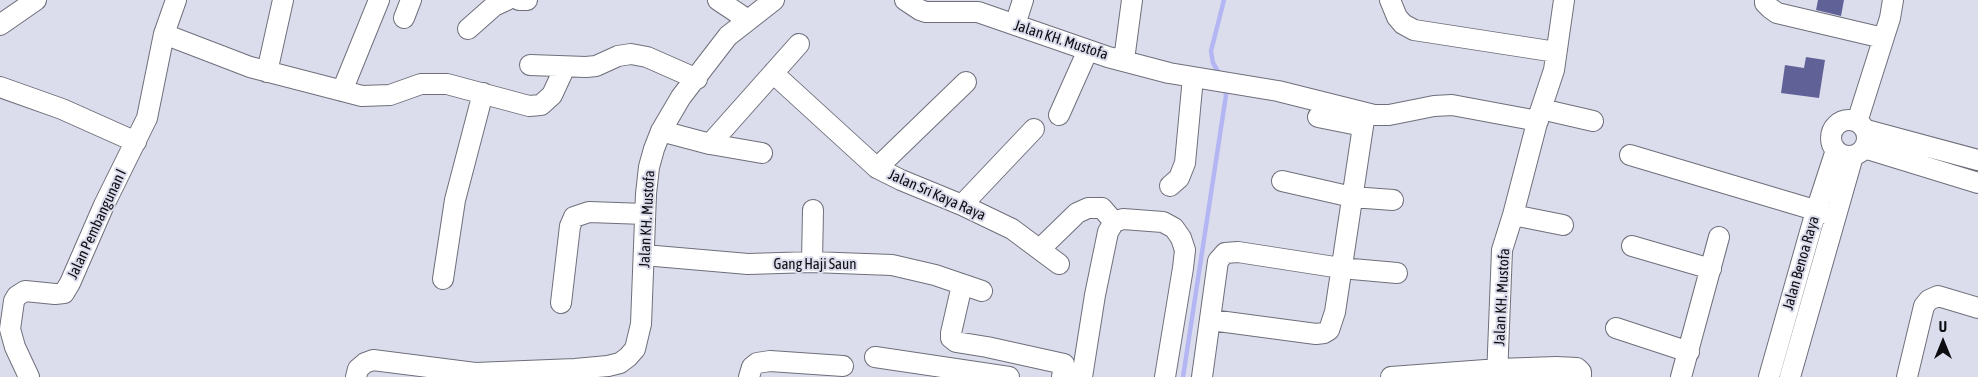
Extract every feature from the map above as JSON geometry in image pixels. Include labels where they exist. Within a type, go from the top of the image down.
[{"type":"street","points":[[0,25],[36,0]]},
{"type":"street","points":[[0,87],[62,109],[136,142],[150,109],[158,59],[164,34],[176,0]]},
{"type":"street","points":[[267,72],[283,0]]},
{"type":"street","points":[[342,91],[380,0]]},
{"type":"street","points":[[468,29],[494,6],[507,0]]},
{"type":"street","points":[[519,0],[527,0]]},
{"type":"street","points":[[718,0],[748,20]]},
{"type":"street","name":"Jalan KH. Mustofa","points":[[608,371],[628,357],[638,339],[641,324],[645,214],[649,167],[661,131],[681,97],[728,36],[773,0]]},
{"type":"street","name":"Jalan KH. Mustofa","points":[[905,0],[926,12],[978,12],[1088,50],[1169,73],[1306,98],[1364,120],[1434,106],[1452,106],[1539,115]]},
{"type":"street","points":[[1015,25],[1023,0]]},
{"type":"street","points":[[1124,60],[1132,0]]},
{"type":"street","points":[[1390,0],[1397,17],[1403,24],[1414,30],[1556,52]]},
{"type":"street","name":"Jalan KH. Mustofa","points":[[1498,373],[1502,250],[1514,215],[1539,115],[1552,78],[1564,0]]},
{"type":"street","points":[[1765,0],[1770,8],[1778,13],[1883,38]]},
{"type":"street","name":"Jalan Benoa Raya","points":[[1769,377],[1789,342],[1826,214],[1855,141],[1893,0]]},
{"type":"street","points":[[164,34],[250,67],[362,96],[390,95],[421,84],[434,83],[447,84],[529,106],[541,106],[552,95],[565,67]]},
{"type":"street","points":[[710,144],[799,44]]},
{"type":"street","points":[[1059,115],[1088,50]]},
{"type":"street","points":[[530,64],[565,67],[596,66],[618,56],[631,54],[647,57],[696,79]]},
{"type":"street","name":"Jalan Sri Kaya Raya","points":[[773,73],[877,168],[1012,229],[1059,264]]},
{"type":"street","points":[[1170,186],[1179,178],[1184,164],[1193,77]]},
{"type":"street","points":[[877,168],[966,82]]},
{"type":"street","points":[[443,279],[455,200],[483,93]]},
{"type":"street","points":[[1539,115],[1593,121]]},
{"type":"street","points":[[1211,320],[1316,334],[1324,334],[1331,326],[1364,120],[1318,117]]},
{"type":"street","points":[[962,205],[1034,129]]},
{"type":"street","points":[[661,131],[710,144],[762,153]]},
{"type":"street","points":[[1855,141],[1978,160]]},
{"type":"street","points":[[1855,141],[1978,184]]},
{"type":"street","name":"Jalan Pembangunan I","points":[[29,377],[15,347],[10,328],[14,301],[17,296],[25,291],[64,293],[104,205],[136,142]]},
{"type":"street","points":[[1630,155],[1826,214]]},
{"type":"street","points":[[1282,181],[1352,197],[1393,200]]},
{"type":"street","points":[[1040,249],[1077,213],[1088,208],[1102,208],[1114,222]]},
{"type":"street","points":[[812,262],[813,210]]},
{"type":"street","points":[[562,303],[570,226],[574,218],[589,212],[645,214]]},
{"type":"street","points":[[1514,215],[1563,225]]},
{"type":"street","points":[[1082,377],[1098,277],[1108,232],[1114,222],[1123,219],[1163,222],[1174,228],[1181,238],[1184,250],[1183,268],[1165,377]]},
{"type":"street","points":[[1681,377],[1719,238]]},
{"type":"street","points":[[1632,246],[1711,269]]},
{"type":"street","points":[[1202,377],[1218,261],[1225,253],[1238,252],[1341,268],[1397,273]]},
{"type":"street","name":"Gang Haji Saun","points":[[644,256],[748,264],[812,262],[892,265],[935,275],[982,291]]},
{"type":"street","points":[[962,285],[951,338],[956,342],[1064,364],[1062,377]]},
{"type":"street","points":[[1907,377],[1924,306],[1929,300],[1938,296],[1978,308]]},
{"type":"street","points":[[1616,328],[1688,352]]},
{"type":"street","name":"Jalan Benoa Raya","points":[[1789,342],[1790,377]]},
{"type":"street","points":[[875,357],[1009,377]]},
{"type":"street","points":[[356,377],[358,369],[365,363],[373,360],[476,373],[574,369],[608,371]]},
{"type":"street","points":[[749,377],[752,366],[757,363],[770,361],[844,366]]},
{"type":"street","points":[[1391,377],[1577,368],[1581,372],[1581,377]]},
{"type":"building","points":[[1818,0],[1844,0],[1841,16],[1816,10]]},
{"type":"building","points":[[1806,57],[1825,60],[1819,98],[1781,93],[1785,65],[1804,68]]},
{"type":"waterway","points":[[1220,75],[1213,63],[1211,51],[1224,0]]},
{"type":"waterway","points":[[1183,377],[1226,95],[1224,87]]}]
